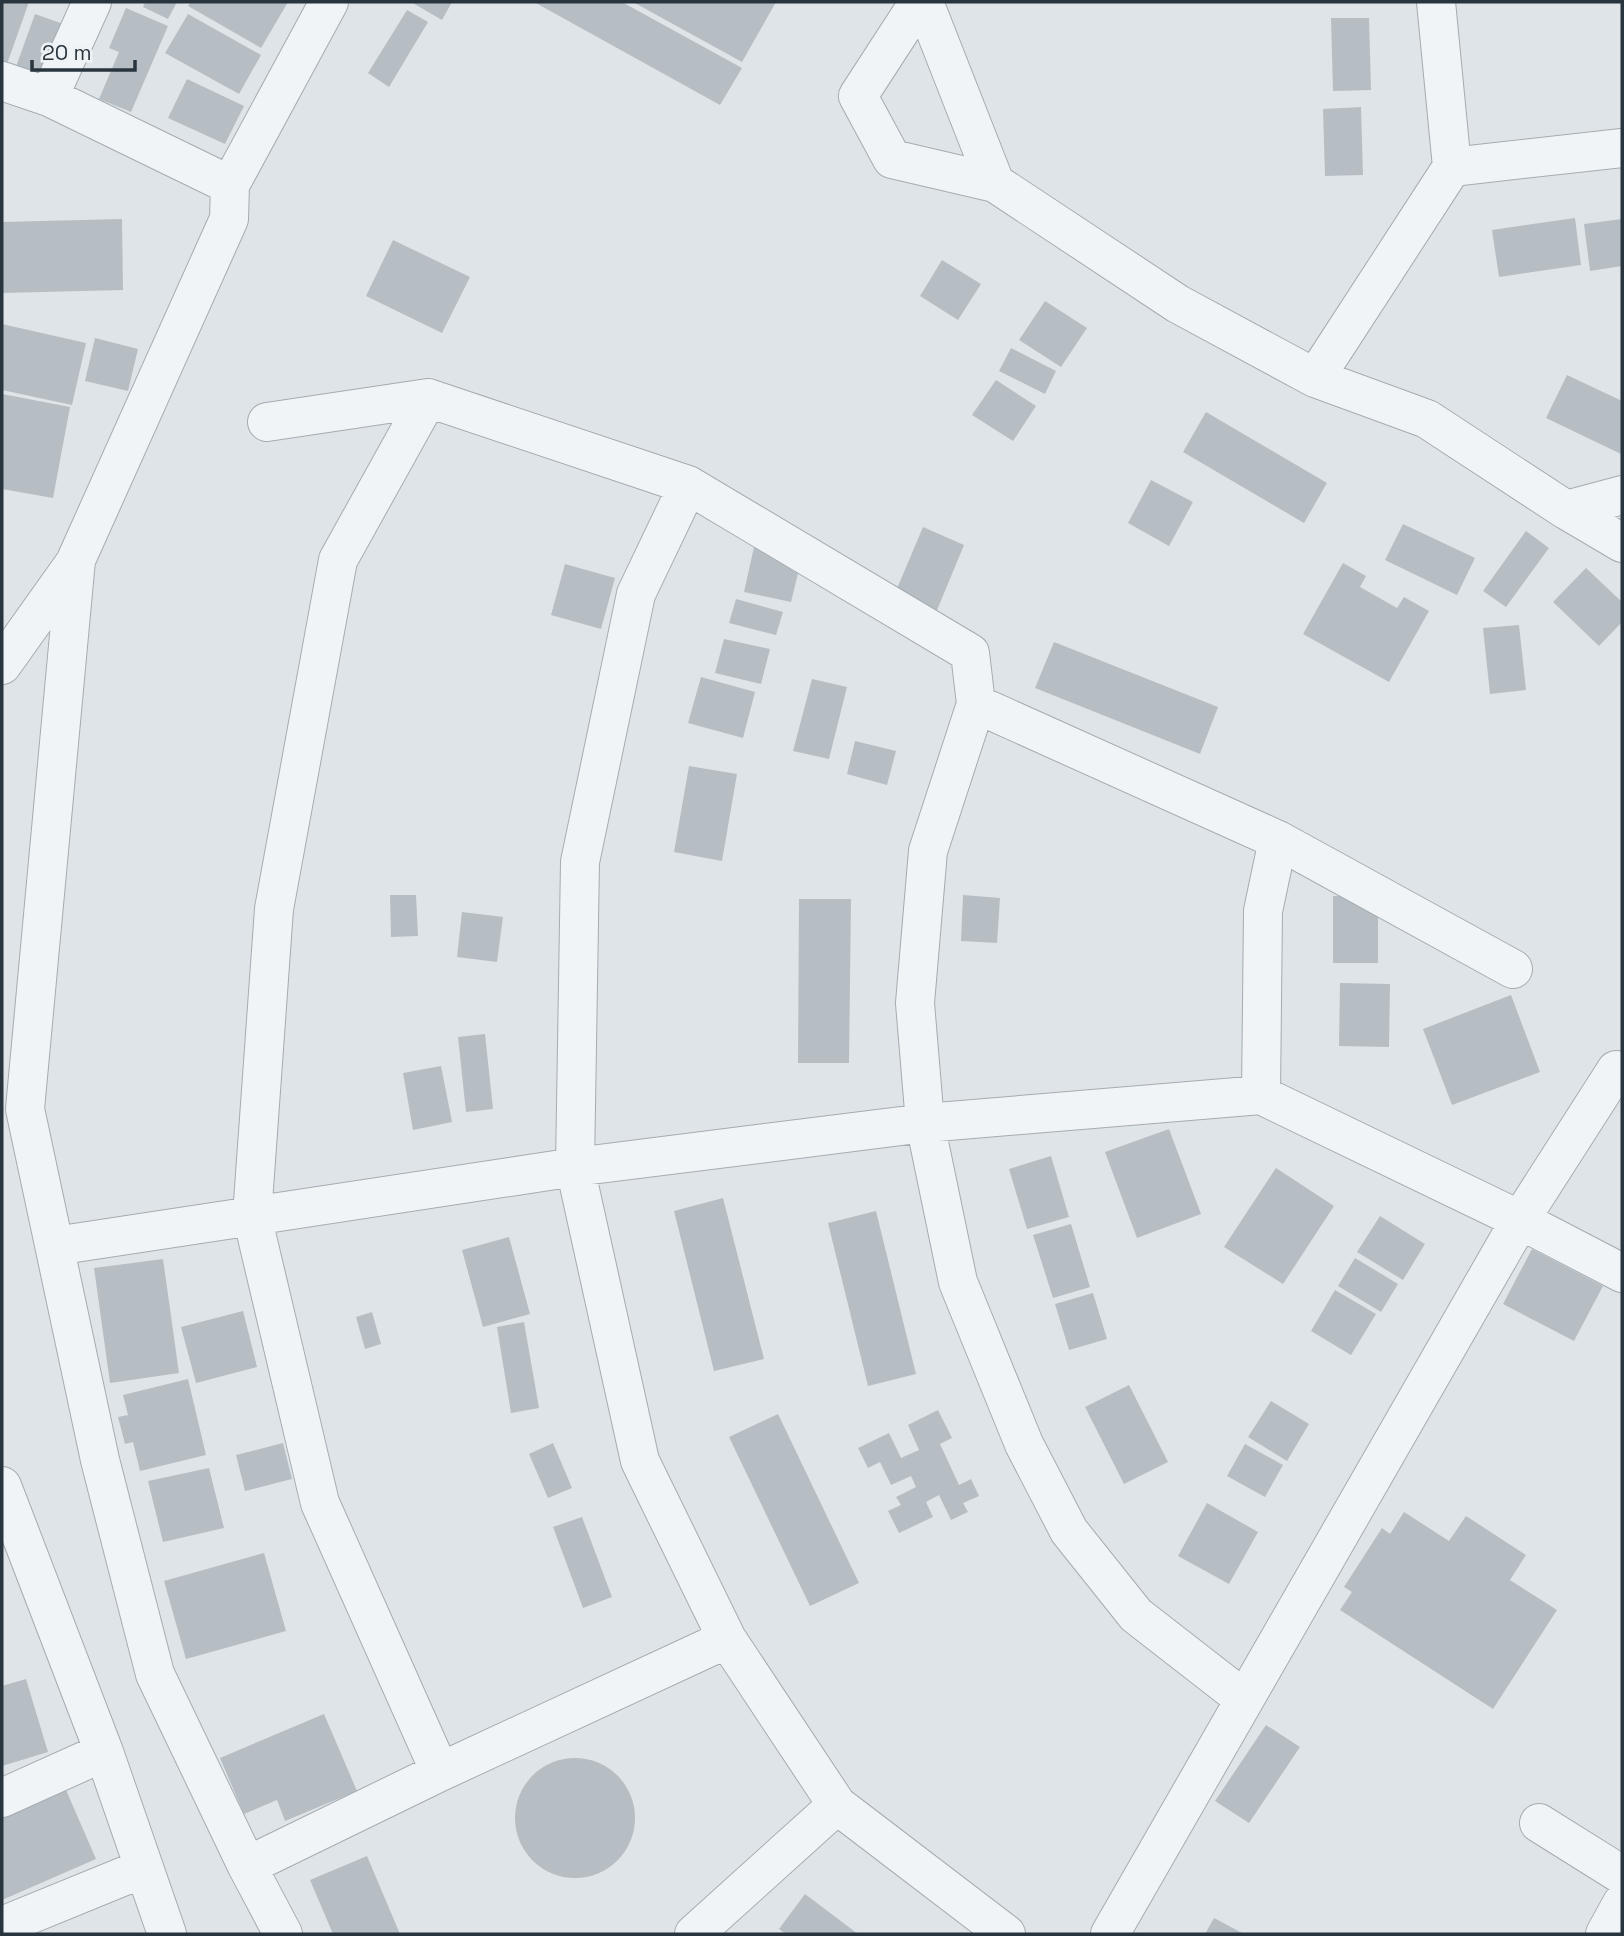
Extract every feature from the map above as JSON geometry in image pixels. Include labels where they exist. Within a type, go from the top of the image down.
[{"type":"street","points":[[49,97],[92,2]]},
{"type":"street","points":[[2,664],[76,559],[229,219],[230,185],[329,2]]},
{"type":"street","points":[[922,2],[995,183]]},
{"type":"street","points":[[922,2],[858,96],[892,159],[995,183],[1178,304],[1315,378],[1427,419],[1566,510],[1622,543]]},
{"type":"street","points":[[1315,378],[1452,167],[1436,2]]},
{"type":"street","points":[[2,81],[49,97],[230,185]]},
{"type":"street","points":[[1452,167],[1622,148]]},
{"type":"street","points":[[428,398],[338,560],[274,909],[252,1216],[320,1503],[440,1772]]},
{"type":"street","points":[[267,422],[428,398],[688,485],[970,653],[976,704],[928,851],[915,1003],[925,1123],[958,1282],[1024,1444],[1069,1531],[1136,1615],[1244,1699]]},
{"type":"street","points":[[688,485],[636,594],[580,862],[575,1167],[640,1461],[727,1639],[837,1805],[1006,1934]]},
{"type":"street","points":[[1566,510],[1622,495]]},
{"type":"street","points":[[76,559],[24,1109],[100,1460],[155,1674],[247,1866],[283,1934]]},
{"type":"street","points":[[976,704],[1278,840],[1513,970]]},
{"type":"street","points":[[1261,1095],[1263,911],[1278,840]]},
{"type":"street","points":[[1110,1934],[1520,1220],[1616,1070]]},
{"type":"street","points":[[55,1246],[575,1167],[925,1123],[1261,1095],[1520,1220],[1622,1273]]},
{"type":"street","points":[[2,1486],[104,1752],[167,1934]]},
{"type":"street","points":[[247,1866],[440,1772],[727,1639]]},
{"type":"street","points":[[2,1798],[104,1752]]},
{"type":"street","points":[[694,1934],[837,1805]]},
{"type":"street","points":[[1539,1824],[1622,1875]]},
{"type":"street","points":[[2,1926],[144,1868]]},
{"type":"street","points":[[1605,1934],[1622,1903]]},
{"type":"building","points":[[3,2],[29,2],[2,78],[2,7]]},
{"type":"building","points":[[145,2],[177,2],[168,19],[143,7]]},
{"type":"building","points":[[191,2],[288,2],[261,48],[188,6]]},
{"type":"building","points":[[411,2],[452,2],[442,20]]},
{"type":"building","points":[[534,2],[622,2],[742,68],[720,105]]},
{"type":"building","points":[[633,2],[776,2],[742,62]]},
{"type":"building","points":[[126,8],[168,26],[131,112],[99,99],[119,52],[109,48]]},
{"type":"building","points":[[407,10],[428,22],[389,87],[368,73]]},
{"type":"building","points":[[35,14],[69,26],[49,84],[14,72]]},
{"type":"building","points":[[188,14],[261,55],[239,94],[165,53]]},
{"type":"building","points":[[1331,18],[1369,18],[1371,90],[1333,91]]},
{"type":"building","points":[[187,79],[244,106],[225,144],[168,118]]},
{"type":"building","points":[[1361,107],[1363,175],[1325,176],[1323,109]]},
{"type":"building","points":[[1575,218],[1581,265],[1499,277],[1492,230]]},
{"type":"building","points":[[122,219],[123,290],[2,293],[2,222]]},
{"type":"building","points":[[1622,219],[1622,266],[1590,271],[1584,224]]},
{"type":"building","points":[[393,240],[470,277],[442,333],[366,296]]},
{"type":"building","points":[[942,260],[981,284],[958,320],[920,296]]},
{"type":"building","points":[[1045,301],[1087,328],[1061,367],[1019,340]]},
{"type":"building","points":[[2,324],[86,343],[72,405],[2,390]]},
{"type":"building","points":[[95,338],[138,349],[128,391],[85,381]]},
{"type":"building","points":[[1011,348],[1056,371],[1045,394],[999,371]]},
{"type":"building","points":[[1567,375],[1622,401],[1621,454],[1546,418]]},
{"type":"building","points":[[996,380],[1036,406],[1013,441],[972,415]]},
{"type":"building","points":[[2,394],[70,407],[53,498],[2,489]]},
{"type":"building","points":[[1206,412],[1327,483],[1304,523],[1183,452]]},
{"type":"building","points":[[1151,480],[1193,502],[1169,546],[1128,523]]},
{"type":"building","points":[[1403,524],[1475,558],[1457,595],[1385,560]]},
{"type":"building","points":[[923,527],[964,545],[935,615],[893,598]]},
{"type":"building","points":[[1526,531],[1549,548],[1506,607],[1483,591]]},
{"type":"building","points":[[754,547],[802,557],[791,602],[744,592]]},
{"type":"building","points":[[1343,563],[1366,576],[1360,587],[1397,608],[1404,597],[1429,611],[1389,682],[1303,634]]},
{"type":"building","points":[[565,564],[615,578],[601,629],[551,615]]},
{"type":"building","points":[[1586,568],[1622,602],[1622,622],[1599,646],[1553,602]]},
{"type":"building","points":[[736,599],[783,612],[776,635],[729,623]]},
{"type":"building","points":[[1519,625],[1526,690],[1490,694],[1483,628]]},
{"type":"building","points":[[724,639],[770,649],[761,684],[715,673]]},
{"type":"building","points":[[1054,642],[1218,707],[1200,754],[1035,688]]},
{"type":"building","points":[[701,677],[755,692],[743,738],[688,723]]},
{"type":"building","points":[[812,679],[847,687],[829,759],[793,751]]},
{"type":"building","points":[[855,741],[896,751],[887,785],[847,774]]},
{"type":"building","points":[[689,766],[737,774],[722,861],[674,852]]},
{"type":"building","points":[[390,895],[416,895],[418,936],[391,937]]},
{"type":"building","points":[[963,895],[1000,898],[997,943],[961,941]]},
{"type":"building","points":[[1333,896],[1378,896],[1378,963],[1333,963]]},
{"type":"building","points":[[799,899],[851,899],[849,1063],[798,1063]]},
{"type":"building","points":[[462,912],[503,917],[497,962],[457,957]]},
{"type":"building","points":[[1340,983],[1390,984],[1389,1047],[1339,1046]]},
{"type":"building","points":[[1511,995],[1540,1072],[1452,1105],[1423,1029]]},
{"type":"building","points":[[485,1034],[493,1109],[466,1112],[458,1037]]},
{"type":"building","points":[[441,1066],[452,1122],[413,1130],[403,1073]]},
{"type":"building","points":[[1169,1129],[1201,1214],[1137,1238],[1105,1152]]},
{"type":"building","points":[[1051,1156],[1069,1217],[1027,1229],[1009,1169]]},
{"type":"building","points":[[1276,1168],[1334,1206],[1283,1284],[1224,1247]]},
{"type":"building","points":[[723,1198],[764,1359],[714,1371],[674,1211]]},
{"type":"building","points":[[876,1211],[916,1374],[868,1386],[828,1223]]},
{"type":"building","points":[[1380,1216],[1425,1244],[1403,1280],[1357,1252]]},
{"type":"building","points":[[1071,1224],[1090,1287],[1053,1298],[1033,1235]]},
{"type":"building","points":[[509,1237],[530,1314],[483,1327],[462,1250]]},
{"type":"building","points":[[1532,1249],[1603,1286],[1574,1341],[1503,1304]]},
{"type":"building","points":[[1355,1258],[1398,1284],[1381,1312],[1338,1286]]},
{"type":"building","points":[[163,1259],[179,1373],[110,1383],[94,1268]]},
{"type":"building","points":[[1335,1290],[1376,1314],[1351,1355],[1311,1331]]},
{"type":"building","points":[[1093,1293],[1107,1339],[1069,1350],[1055,1304]]},
{"type":"building","points":[[243,1311],[257,1367],[196,1383],[181,1327]]},
{"type":"building","points":[[372,1312],[381,1344],[365,1349],[356,1317]]},
{"type":"building","points":[[524,1322],[539,1408],[511,1413],[497,1327]]},
{"type":"building","points":[[188,1379],[206,1455],[140,1471],[133,1442],[125,1444],[118,1417],[128,1415],[123,1395]]},
{"type":"building","points":[[1129,1385],[1168,1462],[1124,1484],[1085,1407]]},
{"type":"building","points":[[1271,1401],[1309,1424],[1287,1461],[1248,1437]]},
{"type":"building","points":[[938,1410],[952,1438],[940,1444],[959,1485],[971,1479],[979,1496],[963,1503],[968,1512],[951,1520],[939,1495],[926,1502],[933,1517],[899,1533],[888,1511],[901,1505],[896,1497],[916,1487],[911,1476],[891,1485],[880,1462],[868,1468],[858,1448],[889,1433],[901,1458],[919,1450],[908,1425]]},
{"type":"building","points":[[778,1414],[859,1583],[810,1606],[729,1437]]},
{"type":"building","points":[[283,1443],[292,1479],[245,1491],[236,1455]]},
{"type":"building","points":[[553,1443],[572,1488],[548,1498],[529,1454]]},
{"type":"building","points":[[1245,1444],[1283,1465],[1265,1497],[1227,1476]]},
{"type":"building","points":[[209,1468],[224,1528],[163,1542],[148,1481]]},
{"type":"building","points":[[1207,1503],[1258,1532],[1229,1584],[1178,1556]]},
{"type":"building","points":[[1404,1512],[1449,1541],[1466,1516],[1526,1555],[1510,1580],[1557,1610],[1493,1709],[1340,1610],[1352,1592],[1344,1587],[1382,1528],[1390,1534]]},
{"type":"building","points":[[582,1517],[612,1597],[583,1608],[553,1527]]},
{"type":"building","points":[[264,1553],[286,1631],[186,1659],[164,1581]]},
{"type":"building","points":[[26,1679],[48,1752],[2,1766],[2,1686]]},
{"type":"building","points":[[324,1714],[357,1791],[285,1821],[277,1800],[244,1814],[220,1758]]},
{"type":"building","points":[[1266,1725],[1300,1747],[1249,1823],[1215,1801]]},
{"type":"building","points":[[575,1758],[598,1762],[618,1775],[631,1795],[635,1818],[631,1841],[618,1861],[598,1874],[575,1878],[552,1874],[532,1861],[519,1841],[515,1818],[519,1795],[532,1775],[552,1762]]},
{"type":"building","points":[[63,1783],[96,1859],[2,1900],[2,1810]]},
{"type":"building","points":[[367,1856],[400,1934],[333,1934],[310,1880]]},
{"type":"building","points":[[805,1894],[858,1934],[786,1934],[779,1929]]},
{"type":"building","points":[[1214,1918],[1244,1934],[1205,1934]]}]
